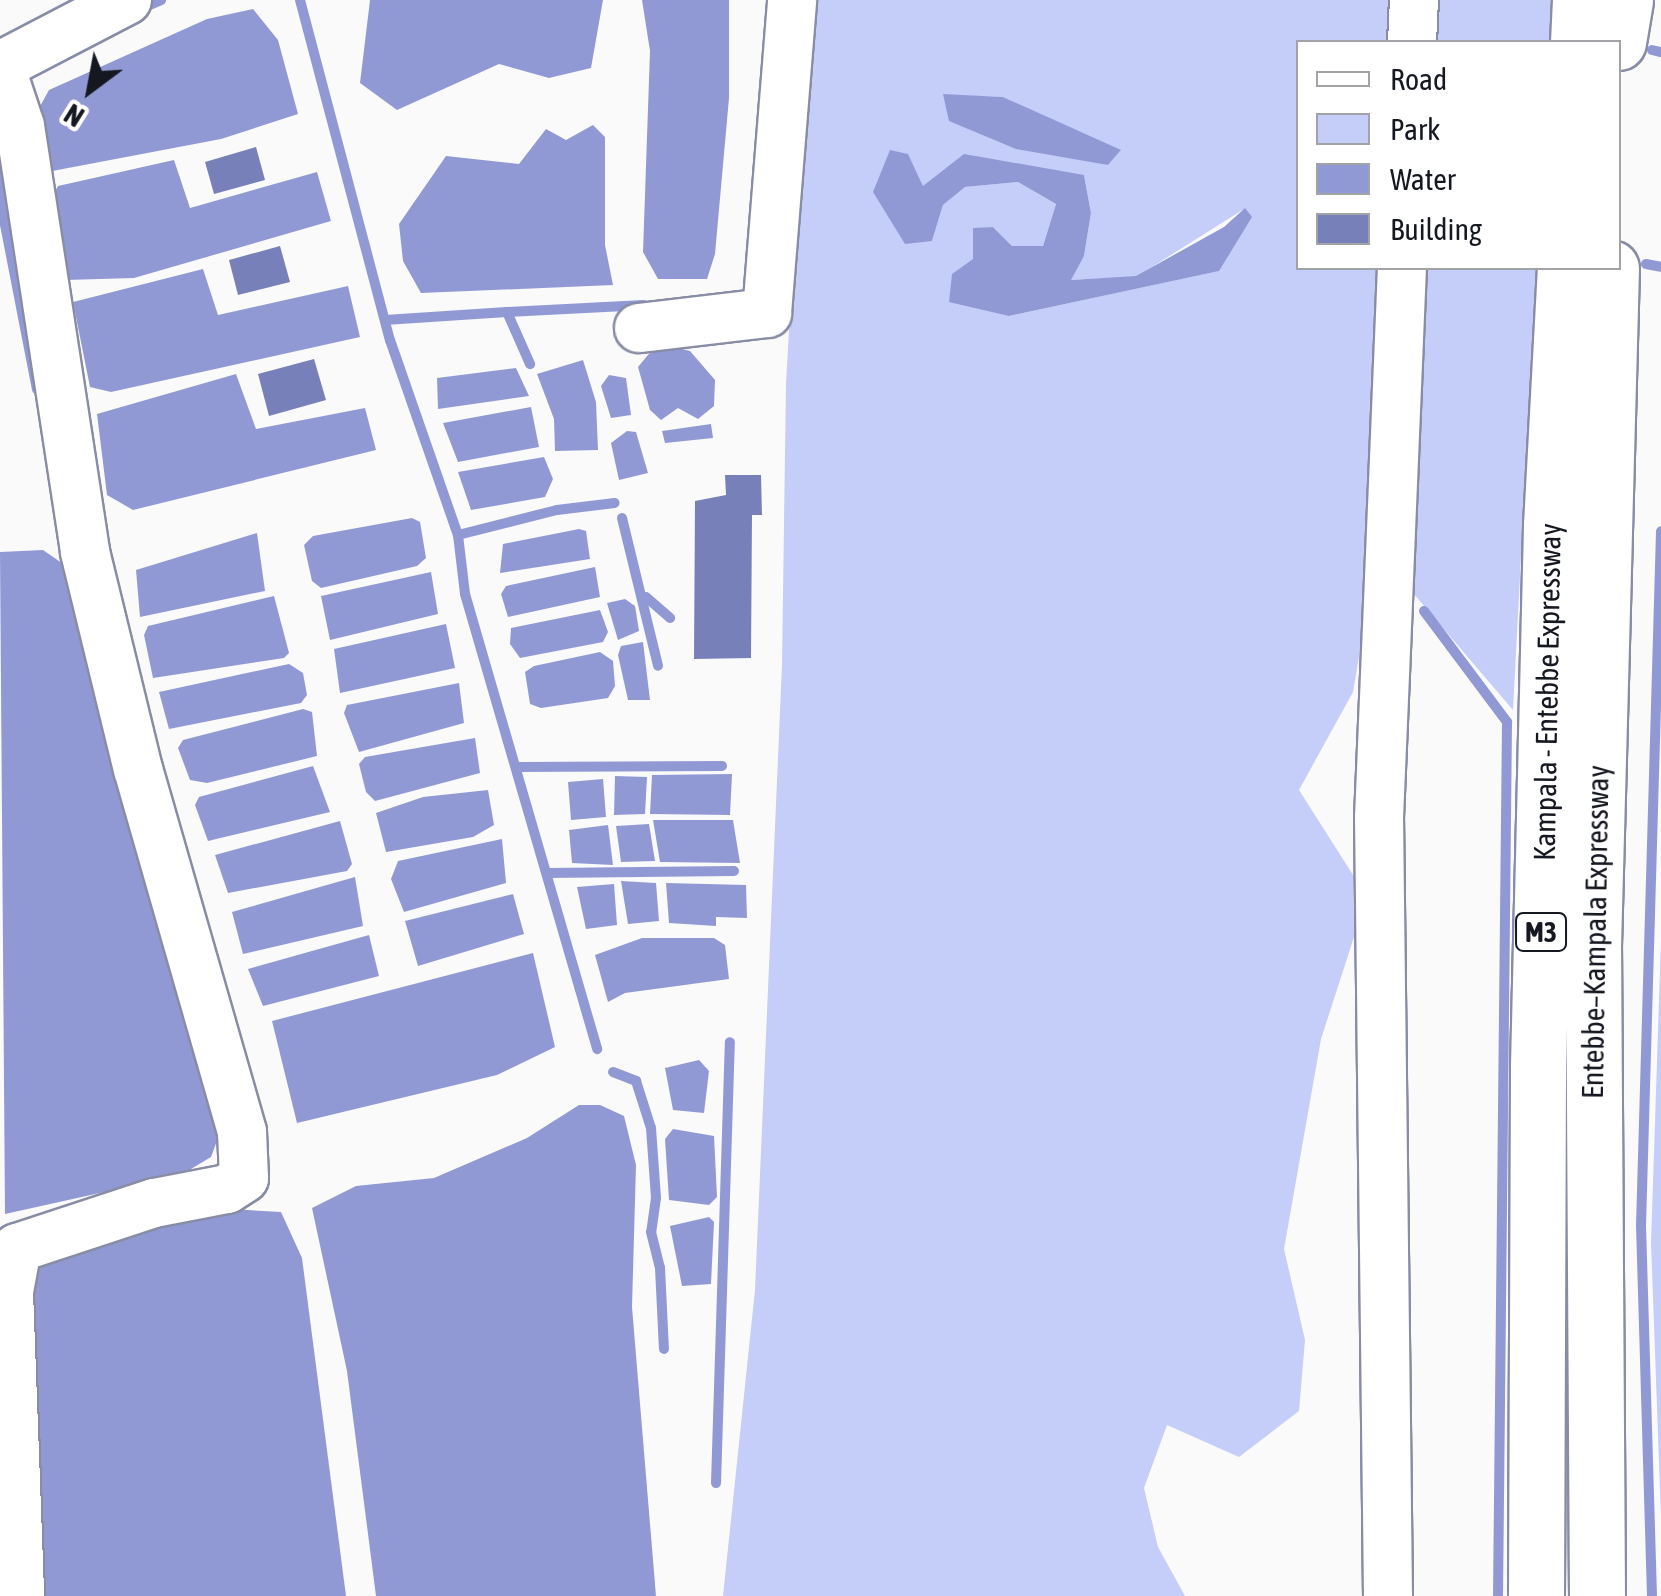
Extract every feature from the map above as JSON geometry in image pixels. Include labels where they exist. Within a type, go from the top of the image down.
[{"type":"highway","points":[[1578,40],[1580,0]]},
{"type":"highway","points":[[1618,40],[1625,0]]},
{"type":"highway","name":"Kampala - Entebbe Expressway","points":[[1536,1596],[1539,1028],[1550,525],[1565,270]]},
{"type":"highway","name":"Entebbe–Kampala Expressway","points":[[1597,1596],[1593,946],[1611,270]]},
{"type":"street","points":[[20,1596],[9,1292],[17,1248],[154,1203],[227,1189],[244,1178],[242,1132],[138,770],[85,552],[20,126],[1,66],[127,0]]},
{"type":"street","points":[[639,328],[767,312],[775,275],[792,0]]},
{"type":"street","points":[[1412,40],[1414,0]]},
{"type":"street","points":[[1388,1596],[1379,818],[1402,270]]},
{"type":"green space","points":[[808,0],[1392,0],[1392,40],[1296,40],[1296,270],[1387,270],[1375,561],[1353,692],[1299,790],[1367,897],[1321,1039],[1284,1249],[1305,1340],[1299,1411],[1239,1457],[1167,1425],[1144,1488],[1158,1547],[1185,1596],[723,1596],[755,1290],[782,665],[786,383]],"holes":[[[943,95],[1003,97],[1120,151],[1108,165],[1094,161]],[[908,155],[923,186],[1084,175],[1091,213],[1084,256],[1069,280],[1136,277],[1244,209],[1218,271],[1009,316],[973,260],[973,229],[993,227],[1012,246],[1043,246],[1056,204],[1018,182],[965,187],[943,205],[932,241]]]},
{"type":"green space","points":[[1434,0],[1554,0],[1549,40],[1432,40]]},
{"type":"green space","points":[[1422,270],[1536,270],[1513,710],[1413,593]]},
{"type":"green space","points":[[1661,941],[1661,1516],[1651,1243]]},
{"type":"water","points":[[370,0],[603,0],[591,68],[549,78],[499,64],[397,110],[360,83]]},
{"type":"water","points":[[642,0],[729,0],[729,98],[715,254],[707,279],[658,279],[643,252],[650,51]]},
{"type":"water","points":[[253,9],[278,40],[298,114],[221,139],[47,172],[38,110],[49,90],[207,19]]},
{"type":"water","points":[[943,94],[1003,97],[1121,150],[1108,165],[1016,149],[949,121]]},
{"type":"water","points":[[593,125],[605,137],[605,245],[613,285],[421,293],[403,261],[399,224],[446,156],[519,164],[546,129],[566,140]]},
{"type":"water","points":[[890,150],[908,154],[923,186],[964,154],[1084,175],[1091,213],[1084,256],[1071,280],[1136,276],[1224,227],[1245,208],[1252,217],[1219,271],[1009,316],[949,302],[952,274],[973,259],[973,228],[993,227],[1012,246],[1043,246],[1056,204],[1018,182],[965,187],[943,205],[932,241],[905,244],[873,192]]},
{"type":"water","points":[[174,160],[190,208],[317,172],[331,221],[134,278],[65,280],[49,202],[58,186]]},
{"type":"water","points":[[203,269],[218,315],[348,286],[360,337],[111,392],[90,387],[73,302]]},
{"type":"water","points":[[658,343],[690,351],[715,380],[714,406],[698,419],[678,408],[661,420],[650,410],[638,367]]},
{"type":"water","points":[[583,360],[596,402],[598,450],[555,451],[554,419],[537,374]]},
{"type":"water","points":[[516,368],[529,396],[438,409],[437,378]]},
{"type":"water","points":[[236,374],[256,429],[365,408],[376,450],[133,510],[107,495],[97,414]]},
{"type":"water","points":[[609,375],[626,378],[631,415],[611,418],[601,386]]},
{"type":"water","points":[[531,407],[539,447],[458,462],[443,423]]},
{"type":"water","points":[[711,424],[713,438],[665,443],[662,431]]},
{"type":"water","points":[[627,431],[636,432],[648,473],[619,480],[611,443]]},
{"type":"water","points":[[544,457],[553,479],[545,497],[471,510],[458,472]]},
{"type":"water","points":[[412,518],[420,522],[426,558],[417,566],[321,588],[312,581],[304,545],[313,536]]},
{"type":"water","points":[[579,529],[586,531],[590,559],[500,573],[503,544]]},
{"type":"water","points":[[257,533],[265,591],[140,617],[136,570]]},
{"type":"water","points":[[43,550],[69,568],[224,1122],[211,1157],[181,1175],[5,1214],[0,552]]},
{"type":"water","points":[[595,567],[600,597],[508,617],[501,594],[506,586]]},
{"type":"water","points":[[431,572],[438,614],[330,640],[321,596]]},
{"type":"water","points":[[274,596],[289,653],[284,658],[153,678],[144,635],[148,626]]},
{"type":"water","points":[[625,599],[635,606],[639,631],[618,640],[607,603]]},
{"type":"water","points":[[600,610],[608,632],[603,642],[520,658],[510,644],[511,628]]},
{"type":"water","points":[[446,624],[455,668],[340,693],[334,649]]},
{"type":"water","points":[[643,642],[650,700],[628,700],[618,655],[621,646]]},
{"type":"water","points":[[600,652],[613,661],[615,686],[608,698],[541,708],[530,704],[525,672],[534,666]]},
{"type":"water","points":[[289,664],[303,673],[307,695],[301,703],[169,729],[159,692]]},
{"type":"water","points":[[459,683],[464,723],[359,752],[344,713],[347,705]]},
{"type":"water","points":[[303,709],[312,712],[317,756],[207,783],[190,780],[178,748],[183,740]]},
{"type":"water","points":[[475,738],[480,773],[375,801],[366,792],[359,764],[365,757]]},
{"type":"water","points":[[313,766],[330,812],[208,841],[195,805],[199,797]]},
{"type":"water","points":[[732,774],[730,815],[650,814],[652,775]]},
{"type":"water","points":[[615,776],[647,777],[645,814],[614,815]]},
{"type":"water","points":[[603,779],[606,817],[571,820],[568,782]]},
{"type":"water","points":[[488,790],[494,825],[473,837],[386,852],[376,813],[423,797]]},
{"type":"water","points":[[653,820],[733,820],[740,863],[660,862]]},
{"type":"water","points":[[340,821],[352,864],[347,871],[228,893],[215,855]]},
{"type":"water","points":[[649,824],[655,861],[621,862],[616,826]]},
{"type":"water","points":[[608,825],[613,865],[572,863],[569,830]]},
{"type":"water","points":[[502,839],[506,883],[404,912],[391,879],[398,861]]},
{"type":"water","points":[[355,877],[363,926],[243,954],[232,912]]},
{"type":"water","points":[[621,881],[656,883],[659,921],[628,924]]},
{"type":"water","points":[[666,883],[746,885],[747,918],[716,917],[716,926],[669,923]]},
{"type":"water","points":[[614,884],[617,925],[586,929],[577,887]]},
{"type":"water","points":[[513,894],[524,934],[418,966],[405,921]]},
{"type":"water","points":[[369,935],[379,976],[263,1006],[248,969]]},
{"type":"water","points":[[642,938],[714,938],[725,945],[729,979],[625,993],[608,1002],[595,955]]},
{"type":"water","points":[[533,953],[555,1047],[497,1075],[297,1123],[272,1021]]},
{"type":"water","points":[[699,1060],[709,1071],[704,1113],[673,1110],[665,1068]]},
{"type":"water","points":[[579,1105],[600,1105],[624,1116],[636,1165],[632,1307],[656,1596],[376,1596],[347,1371],[312,1208],[356,1186],[434,1178],[527,1138]]},
{"type":"water","points":[[673,1129],[714,1136],[717,1197],[709,1205],[669,1200],[665,1139]]},
{"type":"water","points":[[228,1209],[281,1212],[302,1258],[346,1596],[40,1596],[29,1282],[46,1256],[89,1233]]},
{"type":"water","points":[[709,1217],[714,1222],[711,1284],[682,1286],[670,1226]]},
{"type":"building","points":[[256,147],[265,180],[214,194],[205,162]]},
{"type":"building","points":[[280,246],[290,282],[238,295],[229,260]]},
{"type":"building","points":[[314,359],[326,400],[269,416],[258,374]]},
{"type":"building","points":[[725,475],[761,475],[762,515],[752,515],[751,658],[694,659],[695,501],[726,495]]},
{"type":"waterway","points":[[138,10],[161,0]]},
{"type":"waterway","points":[[300,0],[390,340],[458,535],[465,594],[597,1049]]},
{"type":"waterway","points":[[1652,50],[1661,52]]},
{"type":"waterway","points":[[0,201],[4,162]]},
{"type":"waterway","points":[[0,199],[37,389]]},
{"type":"waterway","points":[[1646,264],[1661,267]]},
{"type":"waterway","points":[[507,312],[644,305]]},
{"type":"waterway","points":[[385,320],[507,312],[530,364]]},
{"type":"waterway","points":[[458,535],[557,510],[615,503]]},
{"type":"waterway","points":[[622,518],[658,666]]},
{"type":"waterway","points":[[1652,1596],[1641,1226],[1661,531]]},
{"type":"waterway","points":[[646,597],[670,618]]},
{"type":"waterway","points":[[1424,611],[1507,722],[1498,1596]]},
{"type":"waterway","points":[[516,767],[722,766]]},
{"type":"waterway","points":[[547,873],[734,871]]},
{"type":"waterway","points":[[716,1483],[730,1042]]},
{"type":"waterway","points":[[613,1072],[636,1081],[651,1128],[656,1198],[651,1232],[660,1268],[664,1349]]}]
